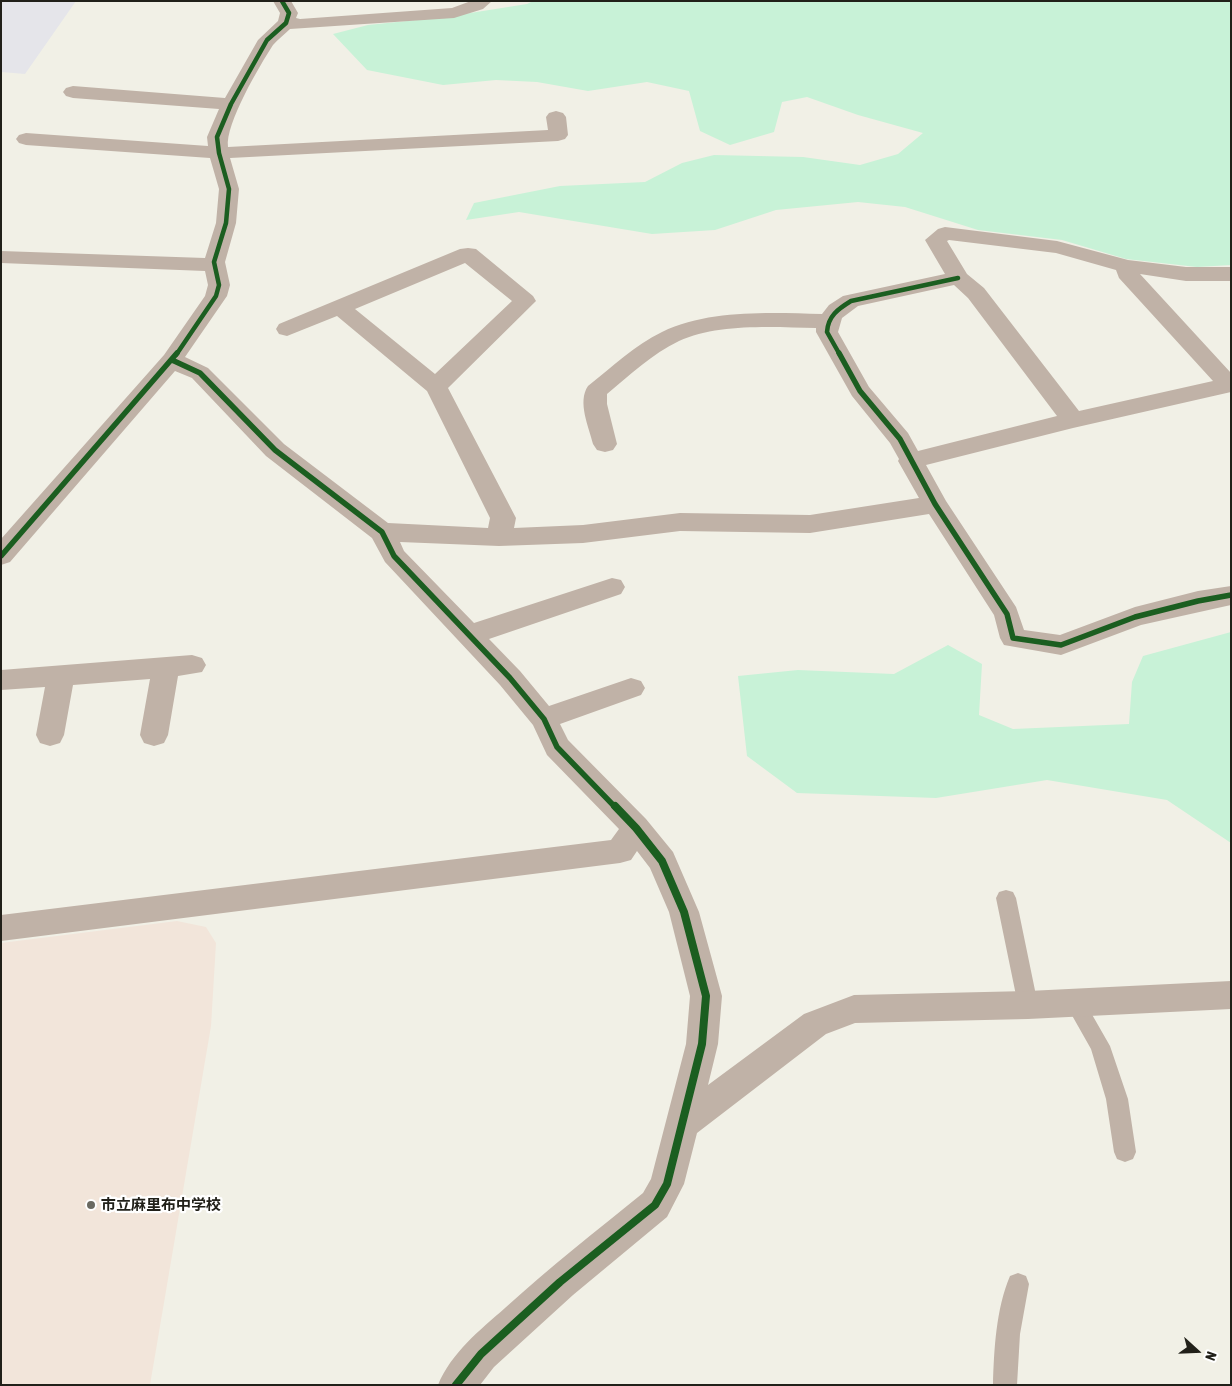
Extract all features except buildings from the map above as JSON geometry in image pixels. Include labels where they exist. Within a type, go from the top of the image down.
[{"type":"street","points":[[1,556],[172,360],[216,296],[219,285],[214,262],[226,222],[229,189],[219,153],[217,137],[231,104],[267,40],[286,23],[288,12],[282,1]]},
{"type":"street","points":[[286,23],[300,24],[454,13],[483,1]]},
{"type":"street","points":[[73,92],[231,104]]},
{"type":"street","points":[[26,139],[219,153],[558,136],[556,117]]},
{"type":"street","points":[[1073,420],[976,293],[958,278],[936,240],[945,233],[1057,247],[1127,266],[1186,274],[1231,274]]},
{"type":"street","points":[[287,329],[468,254],[525,301],[436,387]]},
{"type":"street","points":[[1,257],[201,265],[214,262]]},
{"type":"street","points":[[910,461],[1073,420],[1230,386],[1128,273],[1127,266]]},
{"type":"street","points":[[958,278],[851,300],[837,309],[827,321],[827,332],[860,392],[900,439],[910,461],[935,504],[1007,614],[1013,638],[1061,645],[1135,617],[1198,601],[1231,595]]},
{"type":"street","points":[[339,307],[436,387],[503,518],[499,536]]},
{"type":"street","points":[[605,444],[595,404],[596,391],[649,350],[681,333],[736,321],[827,321]]},
{"type":"street","points":[[172,360],[200,373],[275,450],[382,532],[394,556],[510,678],[544,719],[557,747],[636,828],[662,860],[680,903],[706,996],[702,1044],[667,1184],[655,1205],[560,1282],[481,1354],[456,1385]]},
{"type":"street","points":[[382,532],[499,536],[583,534],[680,522],[810,524],[935,504]]},
{"type":"street","points":[[468,635],[612,587]]},
{"type":"street","points":[[1,680],[179,666],[154,735]]},
{"type":"street","points":[[50,735],[61,676]]},
{"type":"street","points":[[544,719],[630,688]]},
{"type":"street","points":[[1,928],[620,851],[636,828]]},
{"type":"street","points":[[682,1124],[815,1024],[854,1009],[1028,1005],[1231,996]]},
{"type":"lane","points":[[1006,898],[1028,1005]]},
{"type":"lane","points":[[1075,1003],[1100,1046],[1117,1099],[1125,1152]]},
{"type":"lane","points":[[1006,1385],[1005,1366],[1018,1284]]},
{"type":"shaded area","name":"市立麻里布中学校","points":[[177,921],[206,927],[216,943],[211,1026],[150,1385],[1,1385],[1,943]]},
{"type":"green space","points":[[533,1],[1231,1],[1231,265],[1197,267],[1126,259],[1062,240],[978,230],[905,207],[858,202],[776,210],[715,230],[652,234],[519,212],[466,220],[474,203],[560,186],[645,182],[682,163],[714,155],[803,157],[860,165],[898,154],[923,133],[858,115],[807,97],[782,102],[774,132],[730,145],[700,131],[689,91],[647,82],[588,91],[537,82],[496,80],[443,85],[367,70],[333,34],[368,25],[445,17],[527,4]]},
{"type":"green space","points":[[1231,632],[1231,843],[1167,800],[1047,780],[936,798],[797,793],[747,756],[738,676],[798,670],[894,674],[948,645],[982,664],[979,715],[1013,729],[1129,724],[1132,682],[1143,656]]},
{"type":"cycle path","points":[[1,556],[172,360],[216,296],[219,285],[214,262],[226,223],[229,189],[219,153],[217,137],[231,104],[267,40],[286,23],[289,13],[282,1]]},
{"type":"cycle path","points":[[958,278],[851,301],[834,313],[827,326],[827,332],[860,391],[900,439],[935,504],[1007,614],[1013,638],[1061,645],[1135,617],[1198,601],[1231,595]]},
{"type":"cycle path","points":[[172,360],[200,373],[275,450],[382,532],[394,556],[510,678],[544,719],[557,747],[636,828],[662,861],[684,912],[706,996],[702,1044],[667,1184],[655,1205],[560,1282],[481,1354],[456,1385]]},
{"type":"place","name":"市立麻里布中学校","points":[[91,1205]]}]
